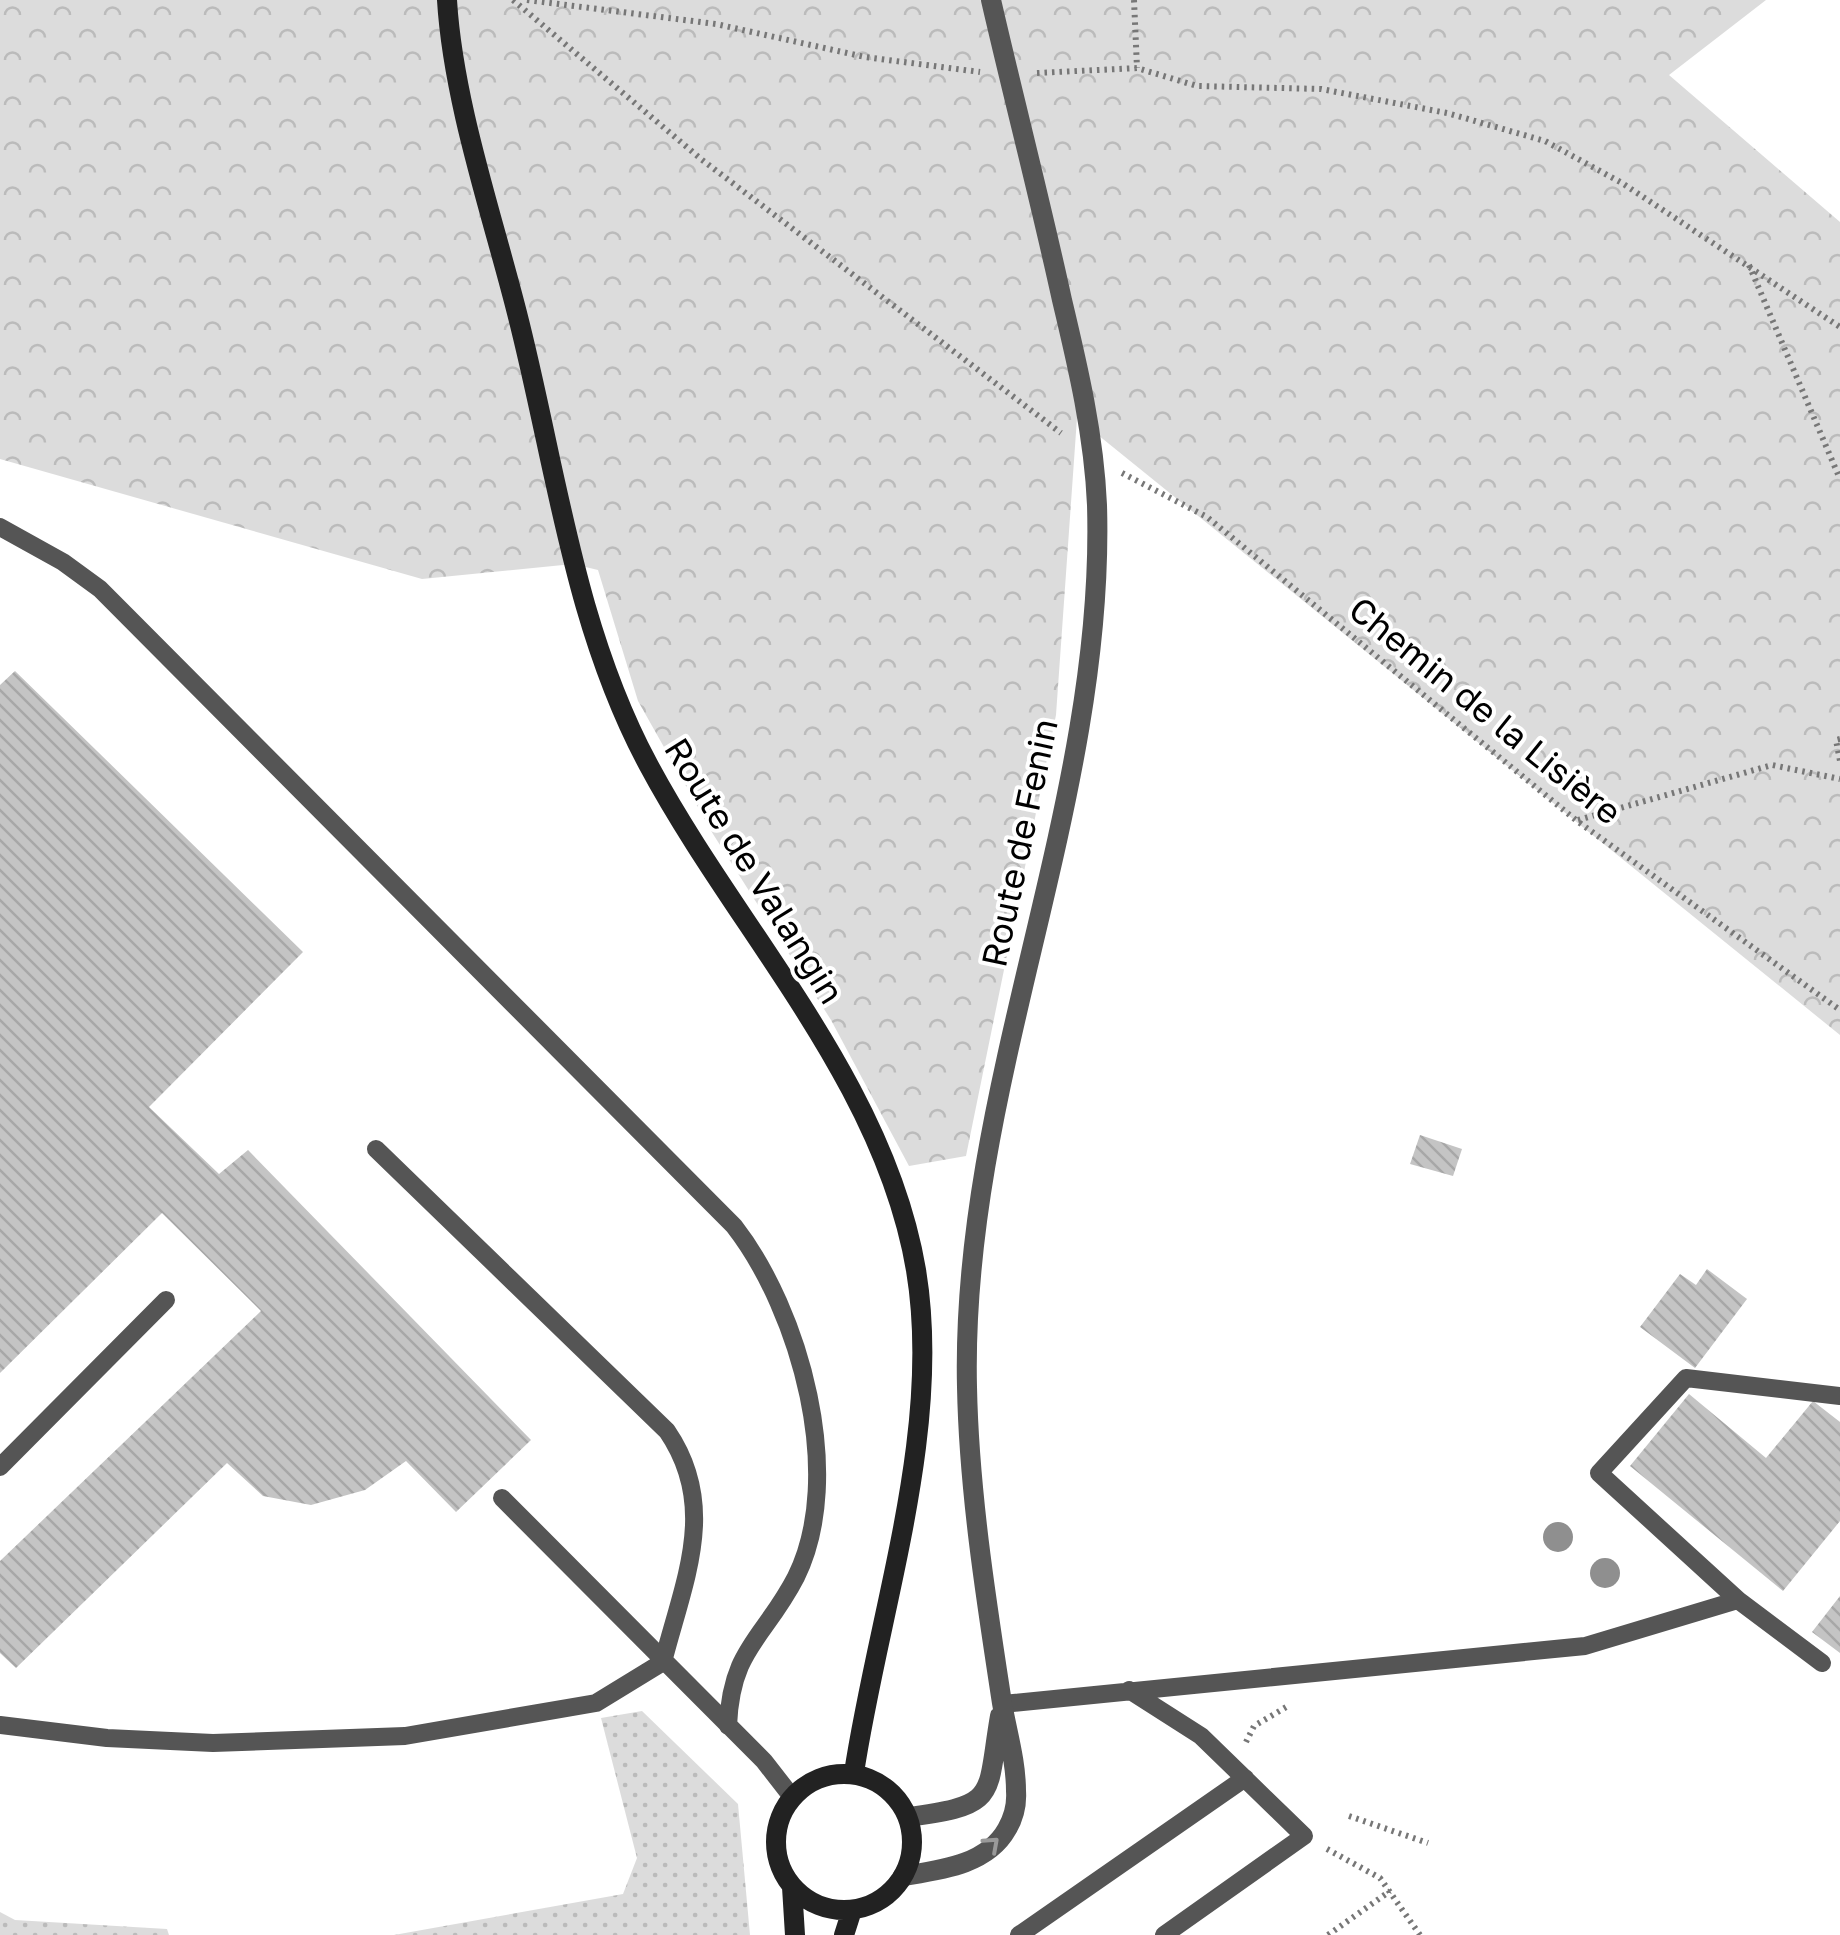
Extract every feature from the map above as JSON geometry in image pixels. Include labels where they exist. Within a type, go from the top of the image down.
[{"type":"main road","name":"Route de Valangin","points":[[447,0],[474,148],[518,317],[573,564],[607,676],[669,802],[798,1004],[854,1102],[893,1188],[912,1247],[920,1315],[920,1402],[854,1774]]},
{"type":"main road","points":[[854,1774],[877,1781],[895,1796],[908,1816],[911,1847],[903,1876],[872,1904],[852,1910],[830,1909],[810,1901],[792,1887],[782,1871],[776,1842],[781,1813],[792,1797],[820,1778],[854,1774]]},
{"type":"main road","points":[[792,1887],[796,1935]]},
{"type":"main road","points":[[844,1935],[852,1910]]},
{"type":"street","name":"Route de Fenin","points":[[903,1876],[973,1859],[988,1850],[1011,1823],[1017,1796],[969,1430],[972,1256],[993,1119],[1090,658],[1097,542],[1094,458],[1080,379],[991,0]]},
{"type":"street","name":"Route de Fenin","points":[[908,1816],[948,1812],[984,1793],[992,1782],[1002,1704]]},
{"type":"lane","points":[[0,527],[63,562],[100,589],[734,1226],[754,1252],[783,1312],[805,1385],[817,1489],[814,1524],[795,1579],[735,1671],[728,1726]]},
{"type":"lane","points":[[0,1724],[107,1738],[213,1743],[405,1736],[596,1703],[663,1662],[694,1528],[696,1496],[683,1454],[666,1431],[376,1149]]},
{"type":"lane","points":[[0,1467],[166,1300]]},
{"type":"lane","points":[[1822,1663],[1738,1600],[1598,1473],[1686,1378],[1840,1396]]},
{"type":"lane","points":[[502,1498],[728,1726],[792,1797]]},
{"type":"lane","points":[[1002,1704],[1585,1646],[1738,1600]]},
{"type":"lane","points":[[1129,1690],[1174,1716],[1231,1763],[1304,1836],[1164,1935]]},
{"type":"lane","points":[[1019,1935],[1245,1778]]},
{"type":"path","name":"Chemin de la Lisière","points":[[514,0],[700,159],[1094,458],[1207,517],[1577,820],[1840,1010]]},
{"type":"path","points":[[528,0],[716,24],[865,57],[1008,75],[1138,68],[1198,86],[1320,90],[1447,114],[1544,142],[1622,183],[1749,263],[1840,328]]},
{"type":"path","points":[[1134,0],[1138,68]]},
{"type":"path","points":[[1749,263],[1840,479]]},
{"type":"path","points":[[1840,738],[1836,740],[1840,761]]},
{"type":"path","points":[[1577,820],[1772,765],[1840,779]]},
{"type":"path","points":[[1231,1763],[1254,1726],[1296,1701],[1316,1672]]},
{"type":"path","points":[[1349,1816],[1428,1843]]},
{"type":"path","points":[[1304,1836],[1380,1878],[1420,1935]]},
{"type":"path","points":[[1328,1935],[1390,1892]]},
{"type":"green space","points":[[0,0],[1766,0],[1669,75],[1840,222],[1840,1035],[1077,418],[1056,715],[966,1156],[909,1166],[831,1020],[713,834],[638,701],[598,570],[573,564],[422,579],[0,459]]},
{"type":"green space","points":[[642,1711],[738,1804],[750,1935],[394,1935],[623,1894],[637,1858],[601,1718]]},
{"type":"green space","points":[[0,1912],[15,1920],[167,1929],[169,1935],[0,1935]]},
{"type":"building","points":[[15,671],[303,952],[149,1107],[219,1174],[248,1150],[531,1440],[456,1512],[406,1461],[365,1490],[311,1505],[263,1496],[227,1463],[16,1668],[0,1653],[0,1561],[261,1311],[162,1213],[0,1373],[0,685]]},
{"type":"building","points":[[1420,1135],[1462,1149],[1453,1176],[1410,1164]]},
{"type":"building","points":[[1707,1269],[1747,1299],[1695,1368],[1640,1327],[1680,1274],[1696,1285]]},
{"type":"building","points":[[1689,1394],[1766,1458],[1813,1401],[1840,1422],[1840,1521],[1783,1591],[1630,1466]]},
{"type":"building","points":[[1840,1596],[1840,1653],[1812,1632]]}]
